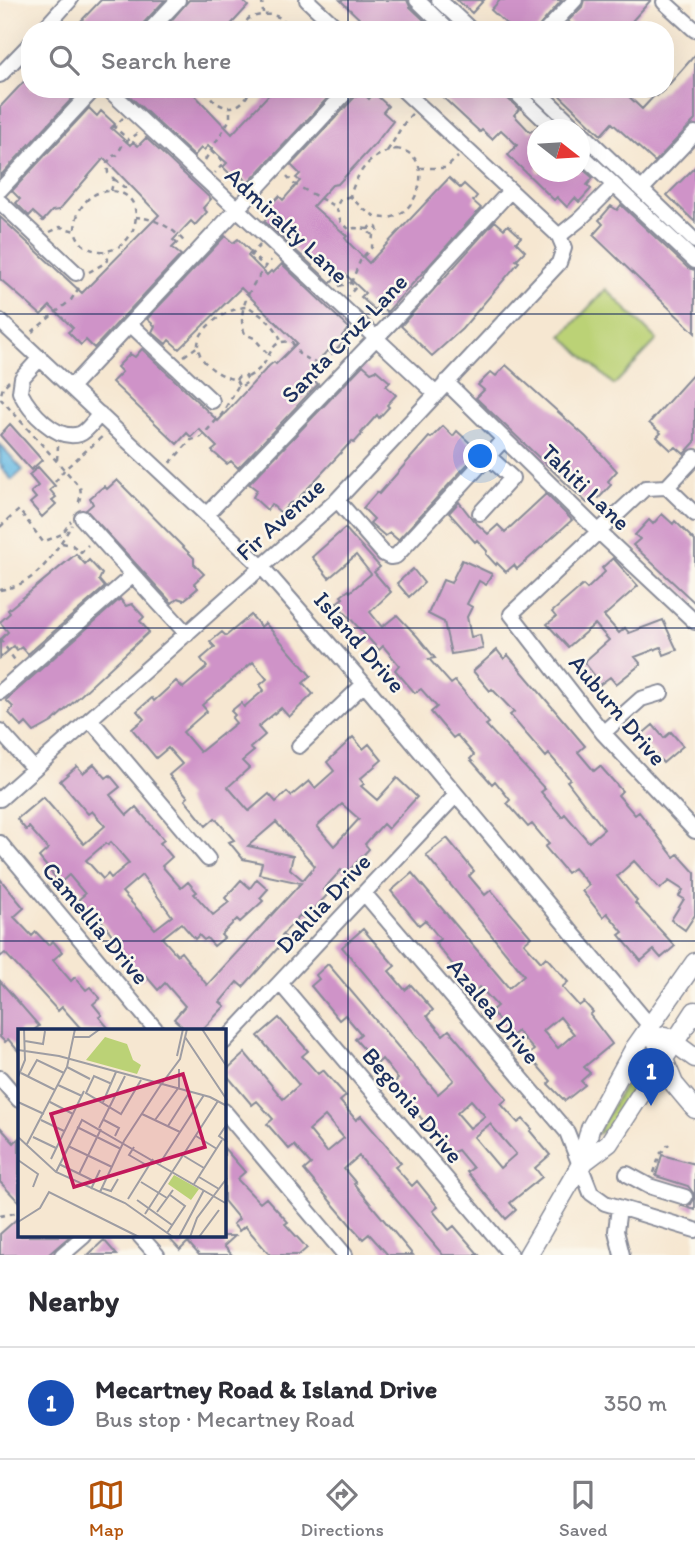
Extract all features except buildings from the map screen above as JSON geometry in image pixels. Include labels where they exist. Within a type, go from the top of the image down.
[{"type":"main road","points":[[528,1255],[581,1164],[590,1129],[634,1049],[695,962]]},
{"type":"main road","points":[[581,1164],[609,1143],[695,1011]]},
{"type":"main road","name":"Island Drive","points":[[650,1026],[695,1058]]},
{"type":"main road","name":"Island Drive","points":[[650,1026],[674,1084],[695,1109]]},
{"type":"street","points":[[51,21],[71,0]]},
{"type":"street","points":[[158,21],[178,0]]},
{"type":"street","points":[[307,0],[329,21]]},
{"type":"street","points":[[417,0],[439,21]]},
{"type":"street","points":[[439,0],[461,21]]},
{"type":"street","points":[[555,21],[575,0]]},
{"type":"street","points":[[664,2],[695,30]]},
{"type":"street","points":[[0,75],[21,53]]},
{"type":"street","points":[[0,190],[86,98]]},
{"type":"street","name":"Admiralty Lane","points":[[117,98],[435,393]]},
{"type":"street","points":[[71,387],[341,98]]},
{"type":"street","points":[[412,98],[562,242]]},
{"type":"street","points":[[521,98],[543,119]]},
{"type":"street","points":[[545,98],[567,119]]},
{"type":"street","points":[[642,189],[695,133]]},
{"type":"street","points":[[590,140],[695,241]]},
{"type":"street","points":[[590,163],[695,261]]},
{"type":"street","name":"Fir Avenue","points":[[0,799],[337,500],[559,263],[562,242],[614,185]]},
{"type":"street","name":"Santa Cruz Lane","points":[[207,514],[376,339],[510,191]]},
{"type":"street","points":[[0,202],[76,273]]},
{"type":"street","name":"Island Drive","points":[[0,321],[261,566],[365,684],[650,1026]]},
{"type":"street","points":[[130,324],[212,401]]},
{"type":"street","points":[[40,358],[22,379],[20,392],[52,430],[80,434],[100,414]]},
{"type":"street","name":"Tahiti Lane","points":[[446,382],[599,533],[695,622]]},
{"type":"street","points":[[337,500],[384,554],[396,556],[504,439]]},
{"type":"street","points":[[480,513],[512,478],[488,456]]},
{"type":"street","points":[[599,533],[645,488],[667,487],[695,457]]},
{"type":"street","points":[[667,487],[695,514]]},
{"type":"street","points":[[77,515],[187,634]]},
{"type":"street","name":"Auburn Drive","points":[[599,533],[511,614],[603,733],[695,831]]},
{"type":"street","points":[[0,692],[133,575]]},
{"type":"street","points":[[299,746],[365,684]]},
{"type":"street","points":[[603,733],[641,699],[661,693]]},
{"type":"street","points":[[90,719],[208,859]]},
{"type":"street","points":[[0,731],[34,769]]},
{"type":"street","name":"Dahlia Drive","points":[[226,1040],[456,795]]},
{"type":"street","name":"Camellia Drive","points":[[0,844],[155,1029]]},
{"type":"street","name":"Azalea Drive","points":[[364,893],[567,1132],[591,1193],[605,1203],[619,1208],[695,1230]]},
{"type":"street","name":"Begonia Drive","points":[[280,984],[511,1255]]},
{"type":"street","points":[[0,1078],[18,1099]]},
{"type":"street","points":[[226,1113],[345,1255]]},
{"type":"street","points":[[627,1174],[649,1186],[685,1197]]},
{"type":"street","points":[[619,1208],[616,1231],[622,1255]]},
{"type":"street","points":[[62,1255],[82,1238]]},
{"type":"street","points":[[142,1238],[157,1255]]},
{"type":"path","points":[[262,0],[263,13]]},
{"type":"path","points":[[247,21],[263,13],[284,21]]},
{"type":"path","points":[[212,98],[230,107],[241,105],[245,98]]},
{"type":"path","points":[[387,151],[395,140],[397,131],[420,106]]},
{"type":"path","points":[[196,171],[230,119],[230,107]]},
{"type":"path","points":[[129,140],[114,127],[130,110]]},
{"type":"path","points":[[123,194],[125,188],[108,173],[107,163],[146,125]]},
{"type":"path","points":[[350,196],[369,213],[380,218],[404,211],[412,202],[419,186],[420,168],[395,140]]},
{"type":"path","points":[[350,196],[356,176],[366,163],[387,151],[401,149]]},
{"type":"path","points":[[420,168],[446,168],[465,149]]},
{"type":"path","points":[[208,182],[224,163],[211,151]]},
{"type":"path","points":[[279,164],[293,184],[336,207],[341,222],[350,230],[376,226]]},
{"type":"path","points":[[111,191],[114,179]]},
{"type":"path","points":[[111,191],[123,194],[130,199],[135,217],[133,230],[126,242],[116,250],[83,247],[75,231],[76,214],[81,206],[93,195],[111,191]]},
{"type":"path","points":[[336,207],[340,200],[350,196]]},
{"type":"path","points":[[135,217],[154,220],[174,231],[195,254]]},
{"type":"path","points":[[351,282],[361,259],[372,247],[373,234],[377,232],[376,226],[380,218]]},
{"type":"path","points":[[42,241],[57,227],[75,231]]},
{"type":"path","points":[[369,229],[373,234]]},
{"type":"path","points":[[266,267],[251,254],[267,237]]},
{"type":"path","points":[[267,353],[254,338],[244,334],[242,328],[247,295],[280,250]]},
{"type":"path","points":[[23,342],[43,321],[71,300],[88,272],[105,263],[108,259],[104,251]]},
{"type":"path","points":[[236,380],[216,373],[204,359],[198,346],[199,339],[214,320],[245,306],[249,307],[279,332],[281,342]]},
{"type":"path","points":[[247,377],[265,363],[267,353],[281,342],[292,342],[299,354],[338,379]]},
{"type":"path","points":[[174,366],[191,349],[198,346]]},
{"type":"path","points":[[236,380],[242,375],[247,377]]},
{"type":"path","points":[[238,386],[247,385],[247,377]]},
{"type":"path","points":[[0,590],[17,586],[35,576],[53,557],[75,520],[81,494],[80,487],[0,398],[3,387],[11,379]]},
{"type":"path","points":[[162,472],[191,440],[201,437],[222,414],[238,386],[236,380]]},
{"type":"path","points":[[55,482],[113,426]]},
{"type":"path","points":[[0,527],[19,510],[43,542],[62,534],[77,515]]},
{"type":"path","points":[[62,543],[72,545],[81,552],[98,536]]},
{"type":"path","points":[[0,639],[22,673]]},
{"type":"path","points":[[0,1216],[18,1212]]},
{"type":"green space","points":[[606,289],[657,340],[614,385],[562,336]]},
{"type":"green space","points":[[637,1062],[641,1072],[630,1098],[610,1125],[597,1134]]},
{"type":"water","points":[[0,444],[23,470],[12,480],[1,468]]},
{"type":"place","name":"Mecartney Road & Island Drive","points":[[651,1106]]}]
